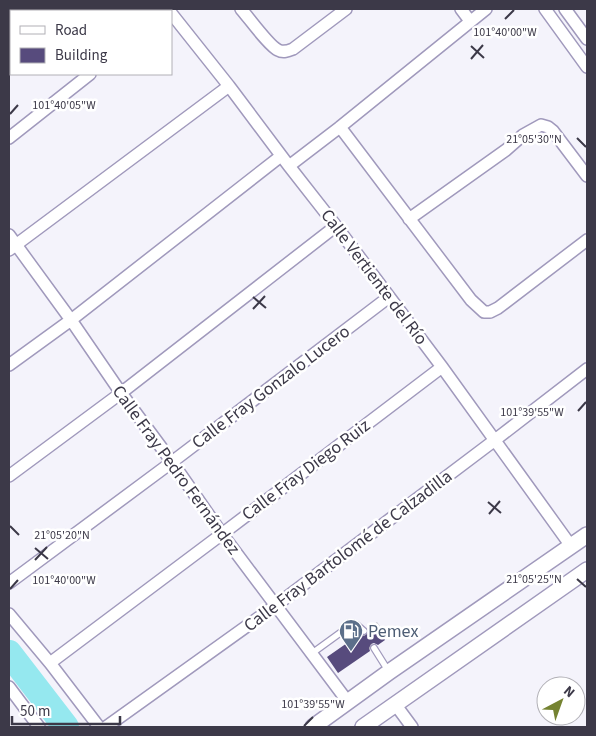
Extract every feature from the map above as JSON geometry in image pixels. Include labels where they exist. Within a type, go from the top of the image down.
[{"type":"main road","points":[[313,727],[587,535]]},
{"type":"main road","points":[[363,727],[587,570]]},
{"type":"street","points":[[241,9],[273,47],[283,52],[289,51],[346,9]]},
{"type":"street","points":[[461,9],[470,21]]},
{"type":"street","points":[[289,166],[486,9]]},
{"type":"street","points":[[545,9],[587,67]]},
{"type":"street","points":[[565,9],[587,37]]},
{"type":"street","name":"Calle Vertiente del Río","points":[[172,14],[442,367],[571,546]]},
{"type":"street","points":[[9,138],[89,75]]},
{"type":"street","points":[[13,247],[229,86]]},
{"type":"street","points":[[409,219],[506,150],[523,135],[541,125],[553,131],[587,176]]},
{"type":"street","points":[[340,127],[471,300],[484,312],[490,312],[498,308],[587,240]]},
{"type":"street","points":[[9,365],[281,156]]},
{"type":"street","points":[[9,476],[336,226]]},
{"type":"street","name":"Calle Fray Pedro Fernández","points":[[9,235],[13,247],[70,320],[120,393],[172,462],[222,534],[348,702]]},
{"type":"street","name":"Calle Fray Gonzalo Lucero","points":[[9,583],[389,298]]},
{"type":"street","name":"Calle Fray Diego Ruiz","points":[[50,663],[442,367]]},
{"type":"street","name":"Calle Fray Bartolomé de Calzadilla","points":[[106,727],[275,606],[587,369]]},
{"type":"street","points":[[9,614],[50,663],[99,727]]},
{"type":"street","points":[[9,687],[39,727]]},
{"type":"street","points":[[396,704],[412,727]]},
{"type":"lane","points":[[311,654],[351,625],[357,625],[364,632]]},
{"type":"lane","points":[[374,648],[389,672]]},
{"type":"building","name":"Pemex","points":[[374,624],[385,640],[378,645],[371,644],[370,651],[338,673],[327,657],[360,634],[364,636],[367,634],[368,628]]},
{"type":"waterway","points":[[9,653],[66,727]]},
{"type":"place","name":"Pemex","points":[[351,652]]}]
